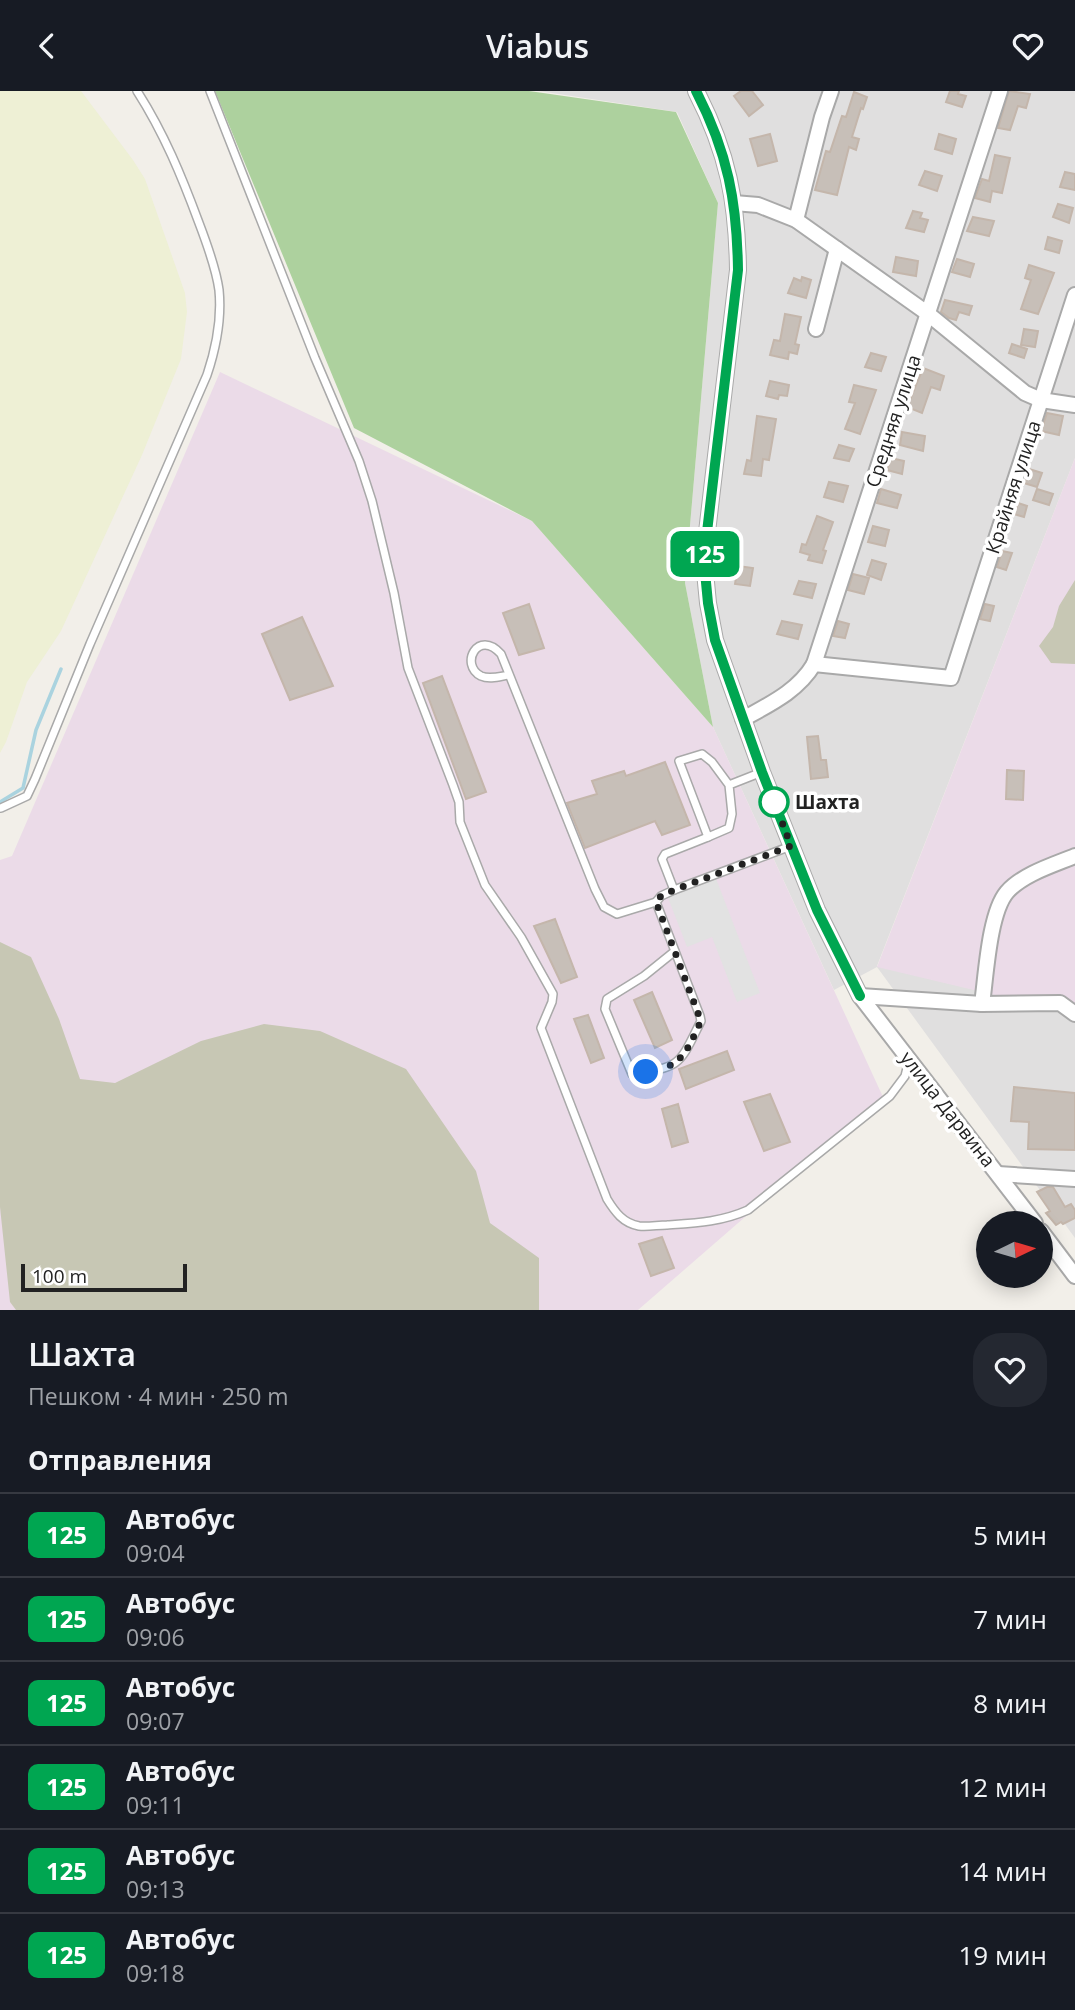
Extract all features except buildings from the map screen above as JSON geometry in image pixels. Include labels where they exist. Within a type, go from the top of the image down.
[{"type":"street","name":"улица Дарвина","points":[[696,91],[722,149],[734,203],[738,270],[708,519],[705,572],[715,640],[762,772],[817,910],[860,996],[1026,1211]]},
{"type":"street","points":[[796,220],[831,91]]},
{"type":"street","name":"Средняя улица","points":[[743,719],[787,694],[805,678],[814,664],[1000,91]]},
{"type":"street","points":[[734,203],[758,205],[796,220],[928,313],[1025,393],[1041,400],[1075,405]]},
{"type":"street","points":[[816,329],[837,249]]},
{"type":"street","name":"Крайняя улица","points":[[814,664],[951,678],[1075,295]]},
{"type":"street","points":[[982,1004],[998,905],[1008,891],[1023,881],[1075,856]]},
{"type":"street","points":[[860,996],[982,1004],[1060,1003],[1075,1014]]},
{"type":"street","points":[[998,1174],[1075,1179]]},
{"type":"street","points":[[1054,1248],[1075,1276]]},
{"type":"lane","points":[[1,808],[27,796],[35,779],[84,657],[215,352],[220,311],[219,289],[208,247],[180,172],[155,118],[137,91]]},
{"type":"lane","points":[[210,91],[315,358],[359,461],[372,501],[391,580],[408,669],[459,802],[460,822],[485,885],[521,937],[553,994],[541,1028],[607,1199],[615,1213],[641,1226],[712,1222],[747,1210],[890,1096],[905,1076],[909,1059]]},
{"type":"lane","points":[[509,675],[490,678],[482,676],[474,670],[471,662],[473,652],[486,644],[494,646],[501,654],[604,907],[617,914],[656,902],[661,896],[674,890],[791,846]]},
{"type":"lane","points":[[674,890],[662,859],[664,854],[708,837],[729,828],[732,814],[729,785],[712,762],[702,754],[679,761],[708,837]]},
{"type":"lane","points":[[729,785],[762,772]]},
{"type":"lane","points":[[656,902],[675,951],[701,1021],[682,1059],[660,1070],[632,1074],[605,1009],[607,999],[644,976],[675,951]]},
{"type":"shaded area","points":[[0,91],[81,91],[145,179],[185,293],[187,312],[181,359],[142,455],[61,631],[27,682],[0,753]]},
{"type":"shaded area","points":[[539,91],[1075,91],[1075,458],[877,966],[1075,1014],[1075,1238],[877,967],[834,990],[713,727],[685,583],[718,203],[677,112]]},
{"type":"shaded area","points":[[220,372],[532,521],[713,727],[883,1097],[638,1310],[0,1310],[0,860],[12,856]]},
{"type":"shaded area","points":[[1075,458],[1075,1014],[877,967]]},
{"type":"shaded area","points":[[1075,580],[1075,664],[1051,663],[1039,646],[1053,627],[1059,606]]},
{"type":"shaded area","points":[[715,876],[760,993],[737,1002],[712,937],[687,947],[667,895]]},
{"type":"shaded area","points":[[0,942],[31,957],[59,1019],[80,1079],[115,1083],[201,1041],[264,1024],[320,1031],[406,1069],[476,1171],[490,1223],[539,1258],[539,1310],[16,1310],[10,1302],[0,1207]]},
{"type":"green space","points":[[215,91],[529,91],[676,112],[718,203],[685,583],[713,727],[532,521],[354,428]]},
{"type":"waterway","points":[[0,802],[23,788],[36,730],[61,669]]},
{"type":"bus line","name":"125","points":[[696,91],[711,121],[730,177],[738,270],[707,532],[705,572],[708,603],[715,640],[762,772],[817,910],[860,996]]},
{"type":"place","name":"Шахта","points":[[774,802]]},
{"type":"route","points":[[646,1072],[660,1070],[682,1059],[701,1021],[656,902],[661,896],[674,890],[791,846],[772,796],[774,802]]}]
